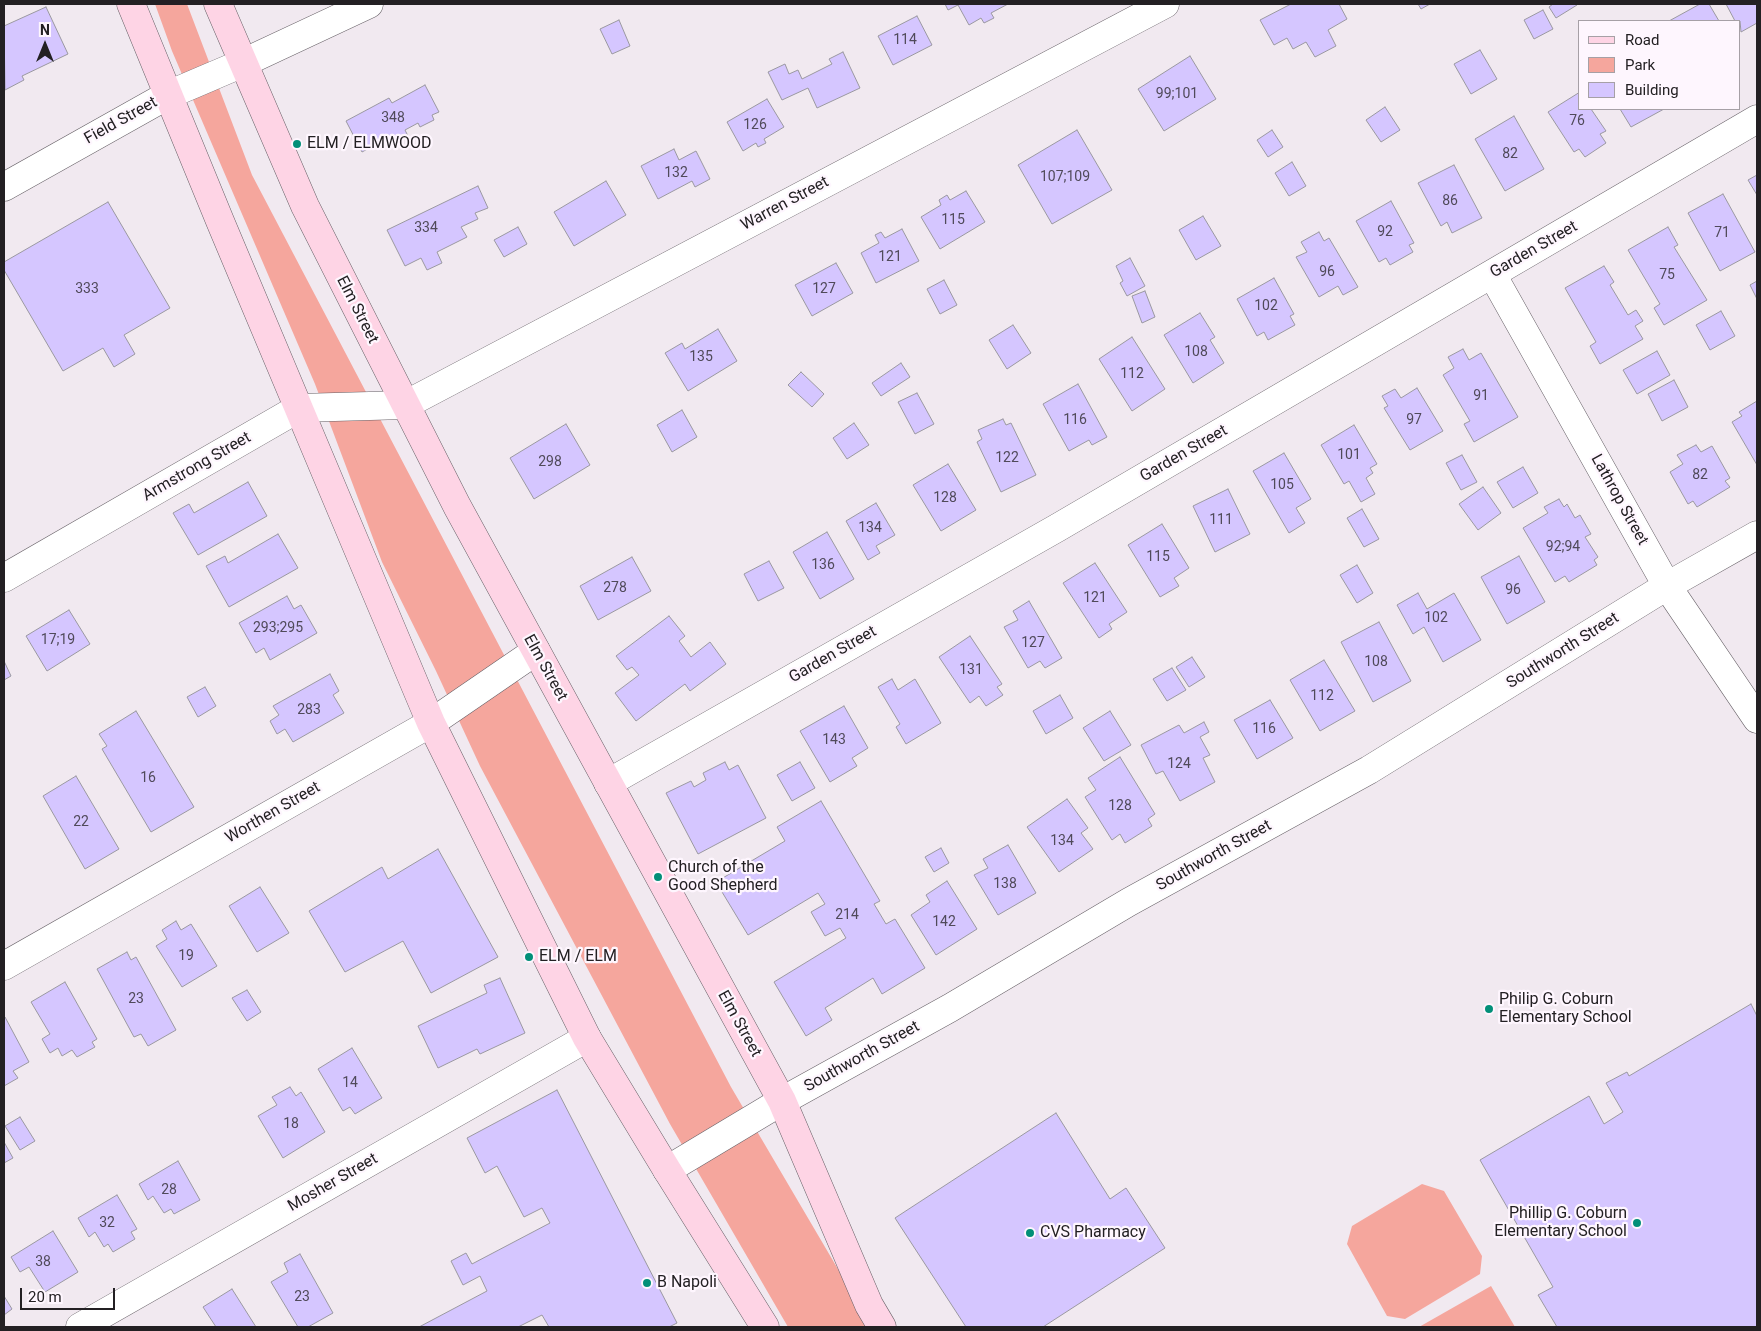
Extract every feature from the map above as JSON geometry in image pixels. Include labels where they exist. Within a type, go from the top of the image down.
[{"type":"main road","points":[[131,4],[431,723],[548,957],[586,1038],[765,1327]]},
{"type":"main road","name":"Elm Street","points":[[218,4],[305,206],[457,506],[782,1102],[869,1305],[882,1327]]},
{"type":"street","name":"Field Street","points":[[4,187],[168,95],[243,63],[369,4]]},
{"type":"street","name":"Warren Street","points":[[405,405],[1165,4]]},
{"type":"street","name":"Garden Street","points":[[608,783],[1048,533],[1757,119]]},
{"type":"street","name":"Lathrop Street","points":[[1492,274],[1667,586],[1757,719]]},
{"type":"street","name":"Armstrong Street","points":[[4,578],[299,408],[405,405]]},
{"type":"street","name":"Southworth Street","points":[[667,1170],[782,1102],[950,1008],[1129,902],[1370,770],[1667,586],[1757,535]]},
{"type":"street","name":"Worthen Street","points":[[4,966],[431,723],[536,651]]},
{"type":"street","name":"Mosher Street","points":[[80,1327],[586,1038]]},
{"type":"green space","points":[[155,4],[187,4],[252,175],[731,1087],[872,1327],[788,1327],[670,1124],[480,766],[382,562],[315,384],[172,51]]},
{"type":"green space","points":[[1422,1184],[1444,1191],[1482,1256],[1480,1274],[1405,1319],[1387,1316],[1347,1244],[1352,1226]]},
{"type":"green space","points":[[1491,1286],[1515,1327],[1419,1327]]},
{"type":"building","points":[[945,4],[1008,4],[991,13],[994,18],[984,23],[981,18],[969,25],[958,5],[948,10]]},
{"type":"building","points":[[1291,4],[1339,4],[1347,19],[1328,30],[1336,46],[1315,57],[1306,42],[1293,49],[1287,38],[1274,45],[1260,20]]},
{"type":"building","points":[[1418,4],[1430,4],[1421,9]]},
{"type":"building","points":[[1553,4],[1577,5],[1556,18],[1549,7]]},
{"type":"building","points":[[1700,4],[1709,4],[1718,20],[1671,20]]},
{"type":"building","points":[[1726,4],[1757,4],[1757,23],[1741,32],[1741,20],[1734,20]]},
{"type":"building","points":[[46,7],[68,54],[22,76],[24,80],[5,90],[4,26]]},
{"type":"building","points":[[1543,10],[1553,29],[1534,39],[1524,20]]},
{"type":"building","points":[[917,16],[932,45],[893,65],[878,36]]},
{"type":"building","points":[[619,20],[630,46],[612,54],[600,29]]},
{"type":"building","points":[[1480,50],[1497,79],[1471,94],[1454,64]]},
{"type":"building","points":[[843,52],[860,88],[817,108],[808,88],[782,100],[768,72],[785,64],[789,74],[798,70],[802,79],[832,64],[829,59]]},
{"type":"building","points":[[1190,56],[1216,99],[1164,131],[1138,89]]},
{"type":"building","points":[[425,85],[439,112],[432,115],[434,120],[420,127],[418,123],[405,130],[408,136],[392,145],[388,138],[362,152],[346,121],[389,98],[392,103]]},
{"type":"building","points":[[1578,93],[1578,110],[1592,110],[1606,131],[1600,134],[1606,143],[1585,157],[1579,149],[1574,152],[1548,112]]},
{"type":"building","points":[[767,99],[784,127],[764,139],[766,143],[758,147],[756,143],[743,151],[727,122]]},
{"type":"building","points":[[1385,107],[1400,130],[1381,142],[1366,120]]},
{"type":"building","points":[[1621,110],[1662,110],[1631,127]]},
{"type":"building","points":[[1514,116],[1544,169],[1505,191],[1475,139]]},
{"type":"building","points":[[1077,130],[1112,190],[1052,224],[1018,165]]},
{"type":"building","points":[[1272,130],[1283,147],[1268,157],[1257,140]]},
{"type":"building","points":[[674,149],[679,160],[696,151],[710,179],[695,187],[692,181],[658,199],[641,166]]},
{"type":"building","points":[[1292,162],[1306,186],[1289,196],[1275,173]]},
{"type":"building","points":[[1454,165],[1482,218],[1452,233],[1447,222],[1441,226],[1418,183]]},
{"type":"building","points":[[1757,175],[1757,195],[1748,180]]},
{"type":"building","points":[[606,181],[626,215],[574,246],[554,212]]},
{"type":"building","points":[[478,186],[488,208],[475,213],[478,219],[461,227],[467,237],[437,252],[442,263],[427,270],[421,258],[405,266],[387,230]]},
{"type":"building","points":[[966,191],[985,222],[940,249],[921,217],[941,205],[939,200],[947,195],[950,200]]},
{"type":"building","points":[[1723,194],[1755,252],[1720,271],[1688,213]]},
{"type":"building","points":[[1391,201],[1414,243],[1409,245],[1413,252],[1390,265],[1386,258],[1379,262],[1356,221]]},
{"type":"building","points":[[108,202],[170,308],[124,335],[135,354],[114,367],[103,348],[63,371],[4,270],[4,262]]},
{"type":"building","points":[[1203,216],[1221,246],[1196,260],[1179,230]]},
{"type":"building","points":[[518,227],[527,244],[504,257],[494,240]]},
{"type":"building","points":[[1668,227],[1678,245],[1674,247],[1707,300],[1664,325],[1654,308],[1660,304],[1628,250]]},
{"type":"building","points":[[902,229],[919,261],[876,283],[861,253],[879,243],[875,235],[881,232],[885,238]]},
{"type":"building","points":[[1319,232],[1324,241],[1329,238],[1358,287],[1343,295],[1338,286],[1319,297],[1296,257],[1307,252],[1301,242]]},
{"type":"building","points":[[1130,258],[1145,286],[1127,296],[1120,283],[1123,281],[1116,266]]},
{"type":"building","points":[[836,263],[853,293],[812,316],[795,285]]},
{"type":"building","points":[[1604,266],[1614,282],[1610,285],[1628,315],[1636,310],[1643,321],[1635,326],[1643,339],[1600,364],[1590,346],[1596,342],[1565,288]]},
{"type":"building","points":[[1274,278],[1294,314],[1290,316],[1295,325],[1268,340],[1264,332],[1257,336],[1237,299]]},
{"type":"building","points":[[944,280],[957,305],[940,314],[927,289]]},
{"type":"building","points":[[1757,281],[1757,299],[1750,285]]},
{"type":"building","points":[[1145,291],[1155,317],[1142,323],[1132,296]]},
{"type":"building","points":[[1721,311],[1735,336],[1710,350],[1696,325]]},
{"type":"building","points":[[1200,313],[1215,337],[1210,340],[1224,363],[1193,383],[1164,335]]},
{"type":"building","points":[[1013,325],[1031,353],[1007,369],[989,340]]},
{"type":"building","points":[[718,329],[737,361],[688,391],[665,353],[682,343],[685,349]]},
{"type":"building","points":[[1132,337],[1165,389],[1132,411],[1099,359]]},
{"type":"building","points":[[1463,349],[1469,360],[1481,353],[1518,417],[1474,442],[1464,424],[1470,421],[1443,375],[1454,368],[1448,357]]},
{"type":"building","points":[[1657,351],[1670,375],[1637,394],[1623,370]]},
{"type":"building","points":[[901,363],[910,377],[881,396],[872,383]]},
{"type":"building","points":[[801,372],[824,394],[812,407],[788,385]]},
{"type":"building","points":[[1674,380],[1688,407],[1662,421],[1648,394]]},
{"type":"building","points":[[1078,384],[1107,437],[1092,445],[1089,440],[1069,451],[1043,404]]},
{"type":"building","points":[[1417,388],[1443,431],[1410,450],[1384,408],[1388,406],[1382,396],[1395,389],[1401,398]]},
{"type":"building","points":[[917,393],[934,424],[915,434],[898,402]]},
{"type":"building","points":[[1757,401],[1757,465],[1732,422],[1742,416],[1739,412]]},
{"type":"building","points":[[682,410],[697,437],[672,452],[657,425]]},
{"type":"building","points":[[1003,419],[1006,425],[1011,423],[1036,475],[1001,492],[977,442],[982,439],[978,430]]},
{"type":"building","points":[[854,423],[869,445],[847,459],[833,438]]},
{"type":"building","points":[[566,424],[590,465],[534,499],[510,458]]},
{"type":"building","points":[[1354,425],[1377,464],[1370,468],[1373,473],[1366,478],[1375,494],[1361,502],[1349,481],[1344,484],[1321,445]]},
{"type":"building","points":[[1696,445],[1701,452],[1712,446],[1730,478],[1725,481],[1730,487],[1697,507],[1693,501],[1688,504],[1670,472],[1683,464],[1677,455]]},
{"type":"building","points":[[1284,453],[1311,499],[1296,508],[1305,523],[1289,533],[1253,471]]},
{"type":"building","points":[[1462,455],[1477,482],[1461,490],[1446,463]]},
{"type":"building","points":[[948,464],[976,510],[941,531],[913,485]]},
{"type":"building","points":[[1523,467],[1538,493],[1513,508],[1497,482]]},
{"type":"building","points":[[248,482],[267,516],[198,555],[173,513],[189,504],[194,513]]},
{"type":"building","points":[[1483,487],[1501,513],[1478,530],[1459,504]]},
{"type":"building","points":[[1228,489],[1250,534],[1215,552],[1193,506]]},
{"type":"building","points":[[1559,499],[1564,507],[1567,504],[1575,518],[1580,515],[1591,534],[1585,537],[1598,557],[1594,560],[1597,565],[1569,582],[1565,576],[1555,582],[1523,528],[1548,513],[1544,507]]},
{"type":"building","points":[[876,503],[895,535],[876,546],[880,553],[868,560],[846,521]]},
{"type":"building","points":[[1362,509],[1379,539],[1364,547],[1347,518]]},
{"type":"building","points":[[1162,524],[1189,568],[1174,578],[1179,586],[1160,597],[1128,545]]},
{"type":"building","points":[[827,532],[854,579],[820,599],[793,552]]},
{"type":"building","points":[[278,534],[298,568],[229,607],[206,566],[225,556],[228,563]]},
{"type":"building","points":[[1519,556],[1545,602],[1507,624],[1481,577]]},
{"type":"building","points":[[632,557],[651,591],[598,620],[580,586]]},
{"type":"building","points":[[769,561],[784,588],[758,601],[744,574]]},
{"type":"building","points":[[1095,563],[1127,612],[1109,624],[1112,629],[1099,638],[1063,583]]},
{"type":"building","points":[[1357,565],[1373,593],[1357,603],[1340,575]]},
{"type":"building","points":[[1418,593],[1427,609],[1454,593],[1481,640],[1443,662],[1424,627],[1413,634],[1397,605]]},
{"type":"building","points":[[287,596],[294,609],[301,605],[317,633],[270,660],[264,648],[256,653],[239,623]]},
{"type":"building","points":[[1029,601],[1062,658],[1045,668],[1040,661],[1028,668],[1004,627],[1018,620],[1013,611]]},
{"type":"building","points":[[69,610],[90,644],[47,671],[26,636]]},
{"type":"building","points":[[669,616],[685,636],[679,641],[691,657],[710,642],[726,664],[690,691],[685,684],[636,721],[615,693],[639,675],[632,667],[627,670],[616,656]]},
{"type":"building","points":[[1379,622],[1411,681],[1373,702],[1341,642]]},
{"type":"building","points":[[970,636],[1002,684],[997,687],[1003,695],[986,706],[979,696],[970,703],[939,657]]},
{"type":"building","points":[[1192,657],[1205,677],[1189,687],[1176,667]]},
{"type":"building","points":[[1324,660],[1355,711],[1320,731],[1290,680]]},
{"type":"building","points":[[4,661],[11,676],[4,680]]},
{"type":"building","points":[[1172,668],[1186,690],[1167,701],[1153,679]]},
{"type":"building","points":[[330,674],[339,691],[333,695],[344,713],[293,742],[285,729],[277,734],[270,721],[279,715],[273,706]]},
{"type":"building","points":[[892,679],[898,690],[915,679],[941,723],[906,744],[896,727],[900,724],[878,687]]},
{"type":"building","points":[[205,687],[216,706],[198,717],[187,697]]},
{"type":"building","points":[[1060,695],[1073,718],[1046,734],[1033,711]]},
{"type":"building","points":[[1270,700],[1293,738],[1257,759],[1234,720]]},
{"type":"building","points":[[844,706],[868,748],[852,758],[857,766],[830,782],[800,731]]},
{"type":"building","points":[[136,711],[194,807],[151,832],[102,749],[107,746],[99,734]]},
{"type":"building","points":[[1110,711],[1131,745],[1104,761],[1083,728]]},
{"type":"building","points":[[1204,722],[1209,732],[1200,737],[1210,755],[1203,758],[1215,782],[1180,801],[1163,771],[1156,774],[1141,745],[1179,725],[1184,733]]},
{"type":"building","points":[[1120,757],[1155,814],[1148,819],[1152,826],[1125,843],[1120,834],[1112,840],[1085,797],[1096,790],[1088,778]]},
{"type":"building","points":[[725,762],[729,770],[738,765],[766,818],[698,854],[666,793],[691,781],[694,787],[706,780],[703,773]]},
{"type":"building","points":[[800,762],[815,788],[792,801],[777,775]]},
{"type":"building","points":[[76,776],[119,849],[85,869],[43,796]]},
{"type":"building","points":[[1067,799],[1088,828],[1081,833],[1093,849],[1059,872],[1027,827]]},
{"type":"building","points":[[821,801],[880,901],[874,904],[886,924],[895,919],[925,968],[882,994],[873,978],[825,1008],[832,1020],[806,1036],[774,982],[846,938],[840,928],[825,936],[811,912],[825,904],[818,893],[748,935],[716,882],[785,841],[777,827]]},
{"type":"building","points":[[1008,845],[1036,893],[998,915],[974,875],[988,868],[983,859]]},
{"type":"building","points":[[941,848],[949,863],[934,872],[925,857]]},
{"type":"building","points":[[438,849],[498,957],[431,993],[403,941],[345,972],[309,911],[382,867],[388,879]]},
{"type":"building","points":[[947,881],[977,929],[936,955],[911,915],[930,902],[926,895]]},
{"type":"building","points":[[260,887],[289,933],[257,952],[229,906]]},
{"type":"building","points":[[176,921],[181,930],[191,924],[217,966],[182,987],[156,946],[167,939],[162,930]]},
{"type":"building","points":[[127,952],[131,960],[136,957],[176,1030],[148,1046],[141,1034],[134,1037],[97,969]]},
{"type":"building","points":[[500,978],[525,1033],[480,1054],[477,1049],[438,1068],[418,1026],[487,993],[484,985]]},
{"type":"building","points":[[65,982],[97,1039],[92,1042],[95,1047],[77,1057],[72,1050],[62,1056],[58,1048],[50,1053],[42,1039],[50,1034],[31,1002]]},
{"type":"building","points":[[247,990],[261,1012],[247,1021],[232,998]]},
{"type":"building","name":"Phillip G. Coburn Elementary School","points":[[1751,1004],[1757,1016],[1757,1327],[1557,1327],[1538,1295],[1553,1287],[1480,1160],[1589,1096],[1604,1124],[1623,1112],[1606,1083],[1627,1072],[1629,1076]]},
{"type":"building","points":[[4,1017],[29,1062],[13,1071],[18,1078],[4,1086]]},
{"type":"building","points":[[352,1048],[382,1098],[355,1114],[350,1107],[343,1111],[318,1069]]},
{"type":"building","points":[[290,1087],[296,1096],[301,1092],[325,1132],[283,1158],[258,1116],[277,1105],[272,1097]]},
{"type":"building","points":[[557,1090],[677,1323],[669,1327],[549,1327],[542,1315],[518,1327],[419,1327],[487,1291],[480,1276],[463,1285],[451,1261],[466,1253],[472,1264],[550,1223],[542,1208],[524,1217],[497,1166],[485,1173],[467,1138]]},
{"type":"building","name":"CVS Pharmacy","points":[[1056,1113],[1110,1199],[1126,1188],[1165,1248],[1043,1327],[966,1327],[895,1218]]},
{"type":"building","points":[[20,1117],[35,1141],[20,1150],[5,1126]]},
{"type":"building","points":[[4,1142],[13,1158],[4,1163]]},
{"type":"building","points":[[178,1161],[200,1200],[174,1214],[171,1209],[164,1213],[153,1196],[148,1200],[139,1184]]},
{"type":"building","points":[[117,1195],[137,1229],[131,1232],[135,1239],[113,1252],[108,1244],[104,1247],[95,1232],[89,1237],[78,1218]]},
{"type":"building","points":[[53,1231],[78,1272],[45,1292],[29,1267],[20,1272],[11,1257]]},
{"type":"building","points":[[300,1254],[333,1313],[308,1327],[298,1327],[271,1282],[288,1272],[284,1263]]},
{"type":"building","points":[[232,1289],[256,1327],[216,1327],[203,1307]]},
{"type":"building","points":[[4,1296],[12,1309],[4,1315]]},
{"type":"place","name":"ELM / ELMWOOD","points":[[297,144]]},
{"type":"place","name":"Church of the Good Shepherd","points":[[658,877]]},
{"type":"place","name":"ELM / ELM","points":[[529,957]]},
{"type":"place","name":"Philip G. Coburn Elementary School","points":[[1489,1009]]},
{"type":"place","name":"Phillip G. Coburn Elementary School","points":[[1637,1223]]},
{"type":"place","name":"CVS Pharmacy","points":[[1030,1233]]},
{"type":"place","name":"B Napoli","points":[[647,1283]]}]
